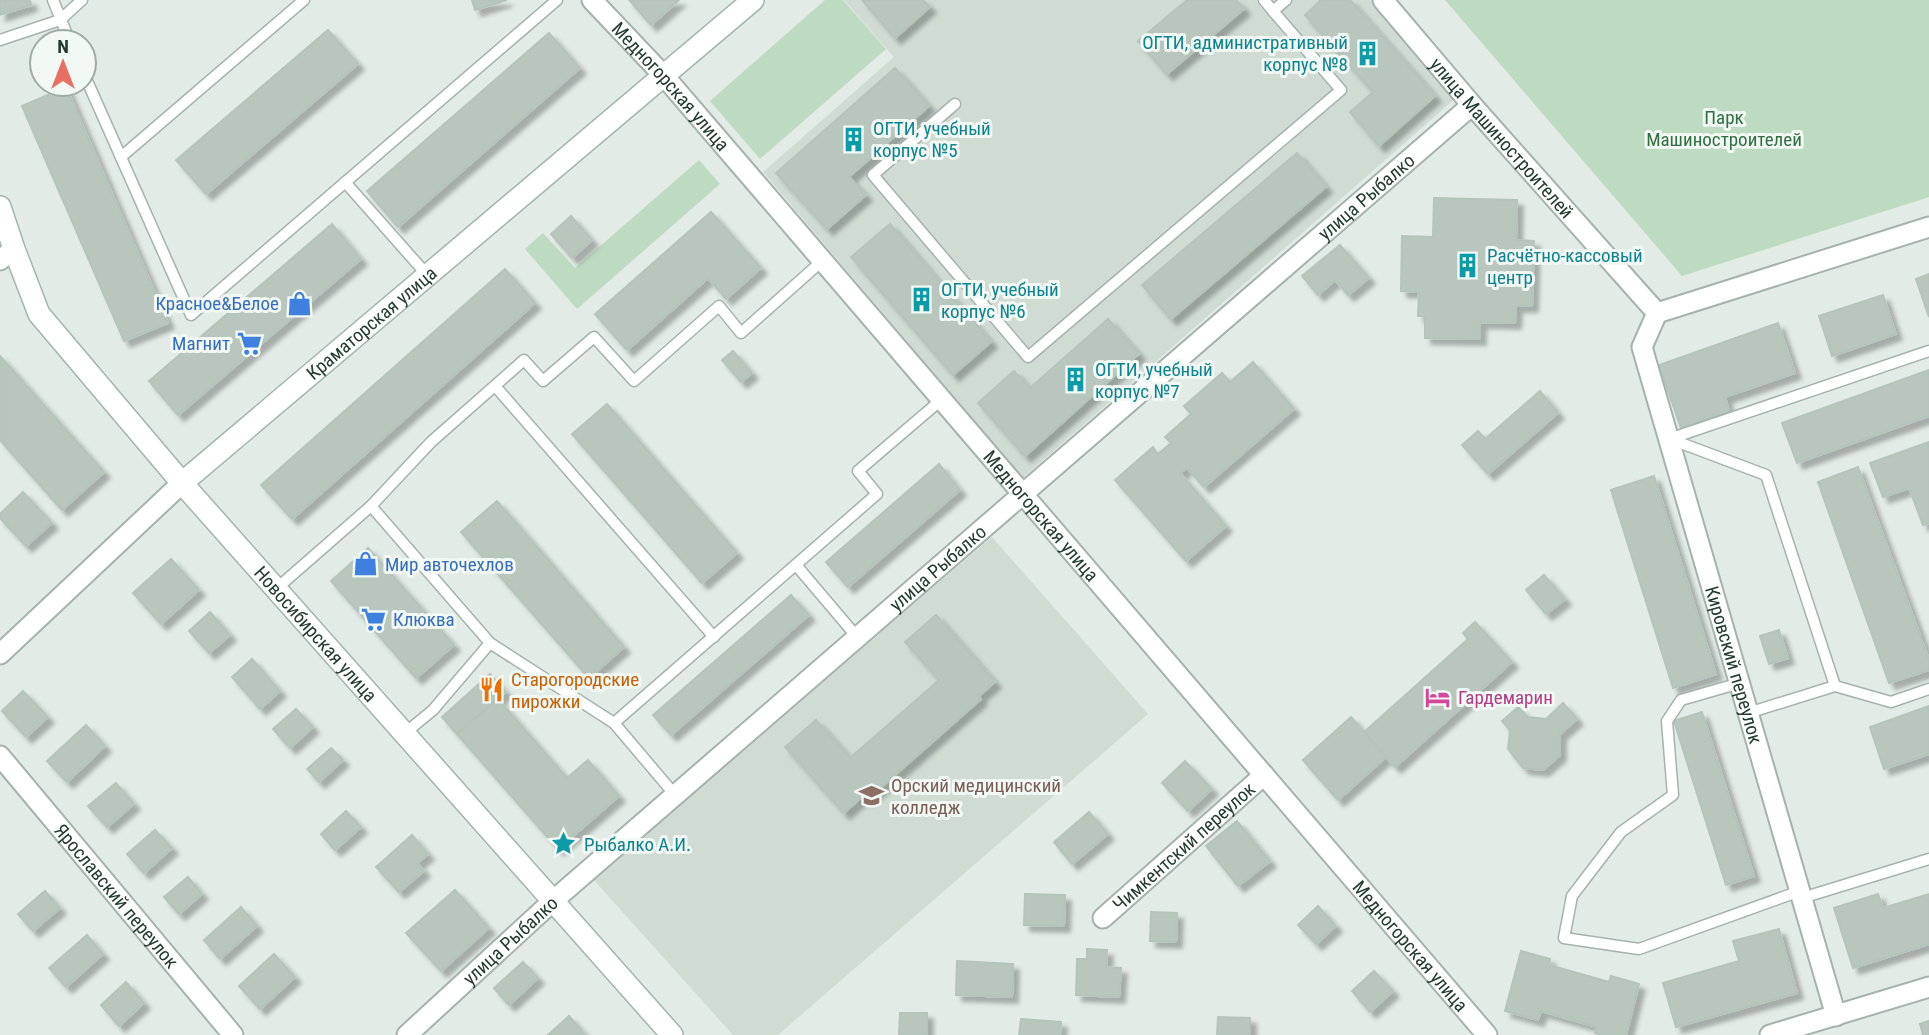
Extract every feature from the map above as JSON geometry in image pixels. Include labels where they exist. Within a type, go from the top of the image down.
[{"type":"main road","name":"Краматорская улица","points":[[182,484],[753,0]]},
{"type":"main road","name":"Новосибирская улица","points":[[0,207],[7,255],[39,314],[182,484],[672,1035]]},
{"type":"street","name":"Медногорская улица","points":[[592,0],[664,76],[1487,1035]]},
{"type":"street","name":"улица Машиностроителей","points":[[1383,0],[1472,105],[1657,313]]},
{"type":"street","name":"улица Рыбалко","points":[[407,1035],[554,900],[1472,105]]},
{"type":"street","points":[[1657,313],[1929,227]]},
{"type":"street","name":"Кировский переулок","points":[[1657,313],[1642,347],[1836,1016]]},
{"type":"street","name":"Краматорская улица","points":[[0,654],[182,484]]},
{"type":"street","name":"Ярославский переулок","points":[[0,756],[233,1035]]},
{"type":"street","name":"Чимкентский переулок","points":[[1103,918],[1264,775]]},
{"type":"street","points":[[1770,1035],[1929,987]]},
{"type":"lane","points":[[54,0],[64,28]]},
{"type":"lane","points":[[0,40],[60,20],[82,0]]},
{"type":"lane","points":[[121,157],[304,0]]},
{"type":"lane","points":[[95,98],[191,315],[557,0]]},
{"type":"lane","points":[[955,104],[873,175],[1028,357],[1341,90],[1264,0]]},
{"type":"lane","points":[[1273,11],[1286,0]]},
{"type":"lane","points":[[345,182],[428,276]]},
{"type":"lane","points":[[276,589],[371,506],[431,442],[524,360],[543,381],[594,337],[634,381],[719,306],[741,333],[822,261]]},
{"type":"lane","points":[[1668,439],[1929,351]]},
{"type":"lane","points":[[495,386],[714,637]]},
{"type":"lane","points":[[614,723],[877,494],[858,471],[941,400]]},
{"type":"lane","points":[[1668,439],[1766,475],[1835,686]]},
{"type":"lane","points":[[371,506],[490,643],[614,723],[675,795]]},
{"type":"lane","points":[[796,565],[857,637]]},
{"type":"lane","points":[[405,733],[433,710],[490,643]]},
{"type":"lane","points":[[1740,683],[1681,700],[1668,721],[1673,795],[1621,832],[1612,842],[1572,896],[1564,938],[1639,949],[1801,895],[1929,859]]},
{"type":"lane","points":[[1748,713],[1835,686],[1891,702],[1929,689]]},
{"type":"shaded area","points":[[844,0],[1373,0],[1457,97],[1023,478],[763,172],[894,57]]},
{"type":"shaded area","name":"Орский медицинский колледж","points":[[992,537],[1148,714],[778,1035],[733,1035],[593,879]]},
{"type":"green space","points":[[825,0],[843,0],[886,49],[760,159],[710,101]]},
{"type":"green space","name":"Парк Машиностроителей","points":[[1445,0],[1929,0],[1929,197],[1682,276]]},
{"type":"green space","points":[[699,160],[720,184],[577,309],[525,249],[543,233],[575,268]]},
{"type":"building","points":[[0,0],[30,0],[31,5],[0,15]]},
{"type":"building","points":[[472,0],[507,0],[475,10]]},
{"type":"building","points":[[629,0],[679,0],[651,25]]},
{"type":"building","points":[[862,0],[923,0],[930,7],[895,38]]},
{"type":"building","points":[[1187,0],[1236,0],[1244,9],[1167,74],[1138,41]]},
{"type":"building","name":"ОГТИ, административный корпус №8","points":[[1321,0],[1350,0],[1435,96],[1379,146],[1350,112],[1373,92],[1305,15]]},
{"type":"building","points":[[328,30],[358,64],[206,194],[176,160]]},
{"type":"building","points":[[549,33],[580,68],[398,227],[367,191]]},
{"type":"building","name":"ОГТИ, учебный корпус №5","points":[[895,68],[929,106],[849,177],[866,195],[827,229],[776,173]]},
{"type":"building","points":[[41,98],[71,98],[168,323],[124,341],[22,106]]},
{"type":"building","points":[[1297,153],[1326,187],[1171,319],[1142,285]]},
{"type":"building","name":"Расчётно-кассовый центр","points":[[1434,198],[1517,200],[1516,240],[1534,241],[1532,306],[1516,306],[1515,323],[1480,322],[1480,339],[1425,338],[1425,316],[1418,316],[1419,292],[1401,291],[1402,236],[1433,237]]},
{"type":"building","points":[[711,212],[761,268],[726,299],[708,278],[627,350],[595,314]]},
{"type":"building","points":[[571,216],[592,240],[572,258],[551,234]]},
{"type":"building","points":[[332,224],[361,259],[178,415],[149,381]]},
{"type":"building","name":"ОГТИ, учебный корпус №6","points":[[890,224],[991,342],[953,375],[851,257]]},
{"type":"building","points":[[1340,245],[1369,278],[1348,295],[1335,280],[1318,295],[1302,276]]},
{"type":"building","points":[[505,269],[535,303],[292,519],[261,485]]},
{"type":"building","points":[[1929,274],[1929,317],[1916,279]]},
{"type":"building","points":[[1883,295],[1896,334],[1832,356],[1819,316]]},
{"type":"building","name":"ОГТИ, учебный корпус №7","points":[[1108,319],[1139,354],[1025,456],[978,403],[1014,371],[1030,388]]},
{"type":"building","points":[[1778,323],[1795,373],[1725,397],[1729,411],[1681,428],[1659,365]]},
{"type":"building","points":[[733,351],[752,373],[741,382],[722,360]]},
{"type":"building","points":[[0,356],[104,472],[62,510],[0,440]]},
{"type":"building","points":[[1253,362],[1294,409],[1204,487],[1187,468],[1180,473],[1226,526],[1186,561],[1115,480],[1153,447],[1158,454],[1171,443],[1165,437],[1191,414],[1184,406],[1222,373],[1230,382]]},
{"type":"building","points":[[1929,370],[1929,416],[1797,463],[1782,423]]},
{"type":"building","points":[[1540,391],[1558,413],[1488,474],[1462,445],[1478,431],[1485,439]]},
{"type":"building","points":[[607,404],[737,553],[702,583],[572,434]]},
{"type":"building","points":[[1929,442],[1929,523],[1923,525],[1909,488],[1883,497],[1870,463]]},
{"type":"building","points":[[939,464],[960,490],[848,587],[826,562]]},
{"type":"building","points":[[1858,467],[1929,660],[1929,670],[1889,683],[1818,482]]},
{"type":"building","points":[[1654,476],[1716,674],[1673,688],[1611,490]]},
{"type":"building","points":[[23,492],[52,523],[26,546],[0,518],[0,514]]},
{"type":"building","points":[[497,501],[624,647],[589,678],[461,532]]},
{"type":"building","points":[[368,548],[454,645],[416,678],[331,581]]},
{"type":"building","points":[[171,559],[199,590],[161,624],[133,593]]},
{"type":"building","points":[[1544,575],[1565,599],[1546,614],[1526,590]]},
{"type":"building","points":[[791,595],[809,615],[671,735],[653,715]]},
{"type":"building","points":[[210,612],[230,635],[209,653],[189,631]]},
{"type":"building","points":[[936,615],[995,682],[979,696],[981,699],[867,800],[863,796],[844,813],[785,747],[816,720],[850,758],[939,680],[905,642]]},
{"type":"building","name":"Гардемарин","points":[[1475,622],[1512,662],[1395,767],[1364,732],[1468,639],[1463,633]]},
{"type":"building","points":[[1779,630],[1788,658],[1769,664],[1760,636]]},
{"type":"building","points":[[252,659],[280,691],[260,709],[232,677]]},
{"type":"building","points":[[490,674],[506,692],[457,734],[442,717]]},
{"type":"building","points":[[23,691],[48,717],[26,737],[2,711]]},
{"type":"building","points":[[498,699],[567,778],[588,760],[619,796],[558,849],[457,734]]},
{"type":"building","points":[[1563,703],[1577,719],[1560,734],[1560,755],[1543,770],[1523,768],[1508,749],[1510,730],[1502,721],[1518,707],[1528,717],[1546,719]]},
{"type":"building","points":[[1929,706],[1929,754],[1884,769],[1870,727]]},
{"type":"building","points":[[296,709],[313,727],[290,748],[273,729]]},
{"type":"building","points":[[1702,712],[1754,876],[1726,885],[1674,721]]},
{"type":"building","points":[[1351,717],[1386,757],[1338,800],[1303,760]]},
{"type":"building","points":[[86,725],[105,746],[67,782],[47,761]]},
{"type":"building","points":[[331,748],[343,760],[319,782],[307,769]]},
{"type":"building","points":[[1185,761],[1212,789],[1188,811],[1162,783]]},
{"type":"building","points":[[116,783],[134,804],[107,827],[88,806]]},
{"type":"building","points":[[346,811],[361,827],[335,850],[321,834]]},
{"type":"building","points":[[1089,812],[1108,834],[1072,864],[1054,842]]},
{"type":"building","points":[[1237,821],[1270,861],[1238,886],[1206,846]]},
{"type":"building","points":[[155,830],[172,848],[144,873],[127,854]]},
{"type":"building","points":[[412,835],[428,854],[417,863],[424,871],[399,892],[376,867]]},
{"type":"building","points":[[188,877],[202,894],[179,914],[164,897]]},
{"type":"building","points":[[455,890],[489,928],[441,971],[406,933]]},
{"type":"building","points":[[45,891],[60,908],[33,931],[18,914]]},
{"type":"building","points":[[1025,894],[1065,895],[1064,926],[1024,925]]},
{"type":"building","points":[[1878,894],[1883,908],[1929,894],[1929,944],[1853,968],[1834,908]]},
{"type":"building","points":[[1318,906],[1336,926],[1316,944],[1298,925]]},
{"type":"building","points":[[241,907],[257,926],[220,959],[204,940]]},
{"type":"building","points":[[1151,912],[1177,913],[1176,942],[1150,941]]},
{"type":"building","points":[[1779,929],[1797,993],[1676,1027],[1663,983],[1739,961],[1733,941]]},
{"type":"building","points":[[87,935],[103,954],[66,987],[49,968]]},
{"type":"building","points":[[1087,949],[1107,950],[1106,967],[1121,968],[1119,997],[1076,995],[1077,959],[1087,959]]},
{"type":"building","points":[[1521,951],[1550,959],[1549,965],[1609,982],[1611,976],[1639,984],[1626,1035],[1602,1035],[1595,1033],[1597,1027],[1541,1011],[1538,1020],[1505,1011]]},
{"type":"building","points":[[274,954],[295,977],[260,1009],[239,986]]},
{"type":"building","points":[[957,961],[1013,964],[1012,997],[956,995]]},
{"type":"building","points":[[523,962],[538,978],[509,1005],[494,988]]},
{"type":"building","points":[[1374,971],[1393,991],[1370,1012],[1352,991]]},
{"type":"building","points":[[126,982],[144,1003],[119,1026],[101,1005]]},
{"type":"building","points":[[900,1013],[927,1013],[927,1035],[899,1035]]},
{"type":"building","points":[[569,1016],[584,1033],[548,1035]]},
{"type":"building","points":[[1218,1017],[1250,1018],[1250,1035],[1217,1035]]},
{"type":"building","points":[[1021,1019],[1061,1022],[1060,1035],[1019,1035]]},
{"type":"building","points":[[1929,1021],[1929,1035],[1923,1035],[1920,1024]]},
{"type":"place","name":"ОГТИ, административный корпус №8","points":[[1368,53]]},
{"type":"place","name":"ОГТИ, учебный корпус №5","points":[[853,139]]},
{"type":"place","name":"Расчётно-кассовый центр","points":[[1467,266]]},
{"type":"place","name":"ОГТИ, учебный корпус №6","points":[[921,300]]},
{"type":"place","name":"Красное&Белое","points":[[299,303]]},
{"type":"place","name":"Магнит","points":[[250,343]]},
{"type":"place","name":"ОГТИ, учебный корпус №7","points":[[1075,380]]},
{"type":"place","name":"Мир авточехлов","points":[[365,564]]},
{"type":"place","name":"Клюква","points":[[373,619]]},
{"type":"place","name":"Старогородские пирожки","points":[[491,690]]},
{"type":"place","name":"Гардемарин","points":[[1438,697]]},
{"type":"place","name":"Орский медицинский колледж","points":[[871,796]]},
{"type":"place","name":"Рыбалко А.И.","points":[[564,844]]}]
